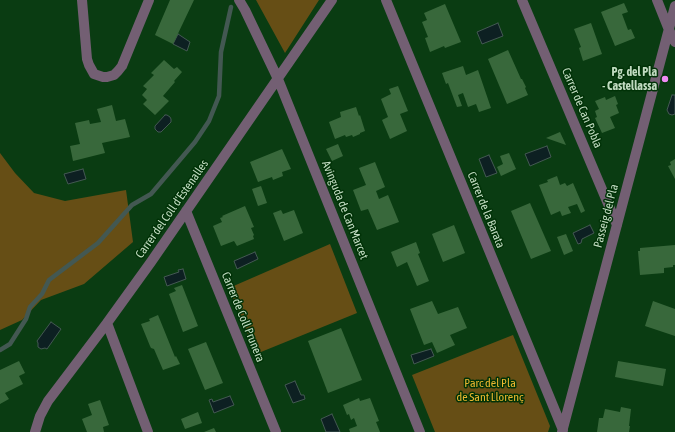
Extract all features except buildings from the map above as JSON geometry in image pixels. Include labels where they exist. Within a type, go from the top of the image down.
[{"type":"street","points":[[82,0],[87,58],[94,74],[102,77],[114,75],[122,66],[149,0]]},
{"type":"street","name":"Avinguda de Can Marcet","points":[[239,0],[278,78],[420,432]]},
{"type":"street","name":"Carrer del Coll d'Estenalles","points":[[35,432],[40,416],[48,401],[107,323],[332,0]]},
{"type":"street","name":"Carrer de la Barata","points":[[386,0],[562,431]]},
{"type":"street","name":"Carrer de Can Pobla","points":[[522,0],[617,225]]},
{"type":"street","points":[[657,0],[675,42]]},
{"type":"street","name":"Passeig del Pla","points":[[562,431],[675,6]]},
{"type":"street","name":"Carrer de Coll Prunera","points":[[186,211],[276,432]]},
{"type":"street","points":[[107,323],[148,432]]},
{"type":"green space","points":[[256,0],[319,0],[285,53]]},
{"type":"green space","points":[[0,153],[15,173],[34,193],[65,201],[126,190],[133,242],[84,284],[41,300],[22,320],[0,330]]},
{"type":"green space","points":[[330,244],[357,313],[256,354],[229,288]]},
{"type":"green space","name":"Parc del Pla de Sant Llorenç","points":[[513,335],[550,426],[548,432],[435,432],[412,375]]},
{"type":"shaded area","points":[[498,23],[503,36],[482,44],[477,32]]},
{"type":"shaded area","points":[[178,34],[190,42],[187,51],[173,44]]},
{"type":"shaded area","points":[[672,95],[675,95],[675,114],[672,115],[669,114],[667,110]]},
{"type":"shaded area","points":[[165,115],[170,117],[171,122],[161,132],[158,132],[155,129],[155,126]]},
{"type":"shaded area","points":[[547,146],[551,157],[530,166],[525,154]]},
{"type":"shaded area","points":[[489,155],[497,173],[486,177],[479,159]]},
{"type":"shaded area","points":[[83,169],[86,179],[68,184],[64,174]]},
{"type":"shaded area","points":[[590,225],[594,233],[582,239],[581,243],[578,244],[573,233]]},
{"type":"shaded area","points":[[255,252],[258,259],[237,269],[234,261]]},
{"type":"shaded area","points":[[183,269],[186,279],[167,286],[164,277],[179,272],[178,270]]},
{"type":"shaded area","points":[[51,322],[61,329],[47,349],[41,349],[38,347],[37,341]]},
{"type":"shaded area","points":[[431,349],[434,356],[414,364],[411,355]]},
{"type":"shaded area","points":[[295,381],[301,395],[304,395],[305,399],[293,403],[285,385]]},
{"type":"shaded area","points":[[230,396],[234,405],[214,413],[209,400],[212,399],[213,402]]},
{"type":"shaded area","points":[[332,414],[340,432],[326,432],[321,419]]},
{"type":"waterway","points":[[0,350],[10,344],[26,319],[30,307],[42,294],[49,280],[98,243],[132,205],[151,194],[195,142],[209,121],[219,96],[221,52],[231,7]]},
{"type":"place","name":"Pg. del Pla - Castellassa","points":[[665,79]]}]
